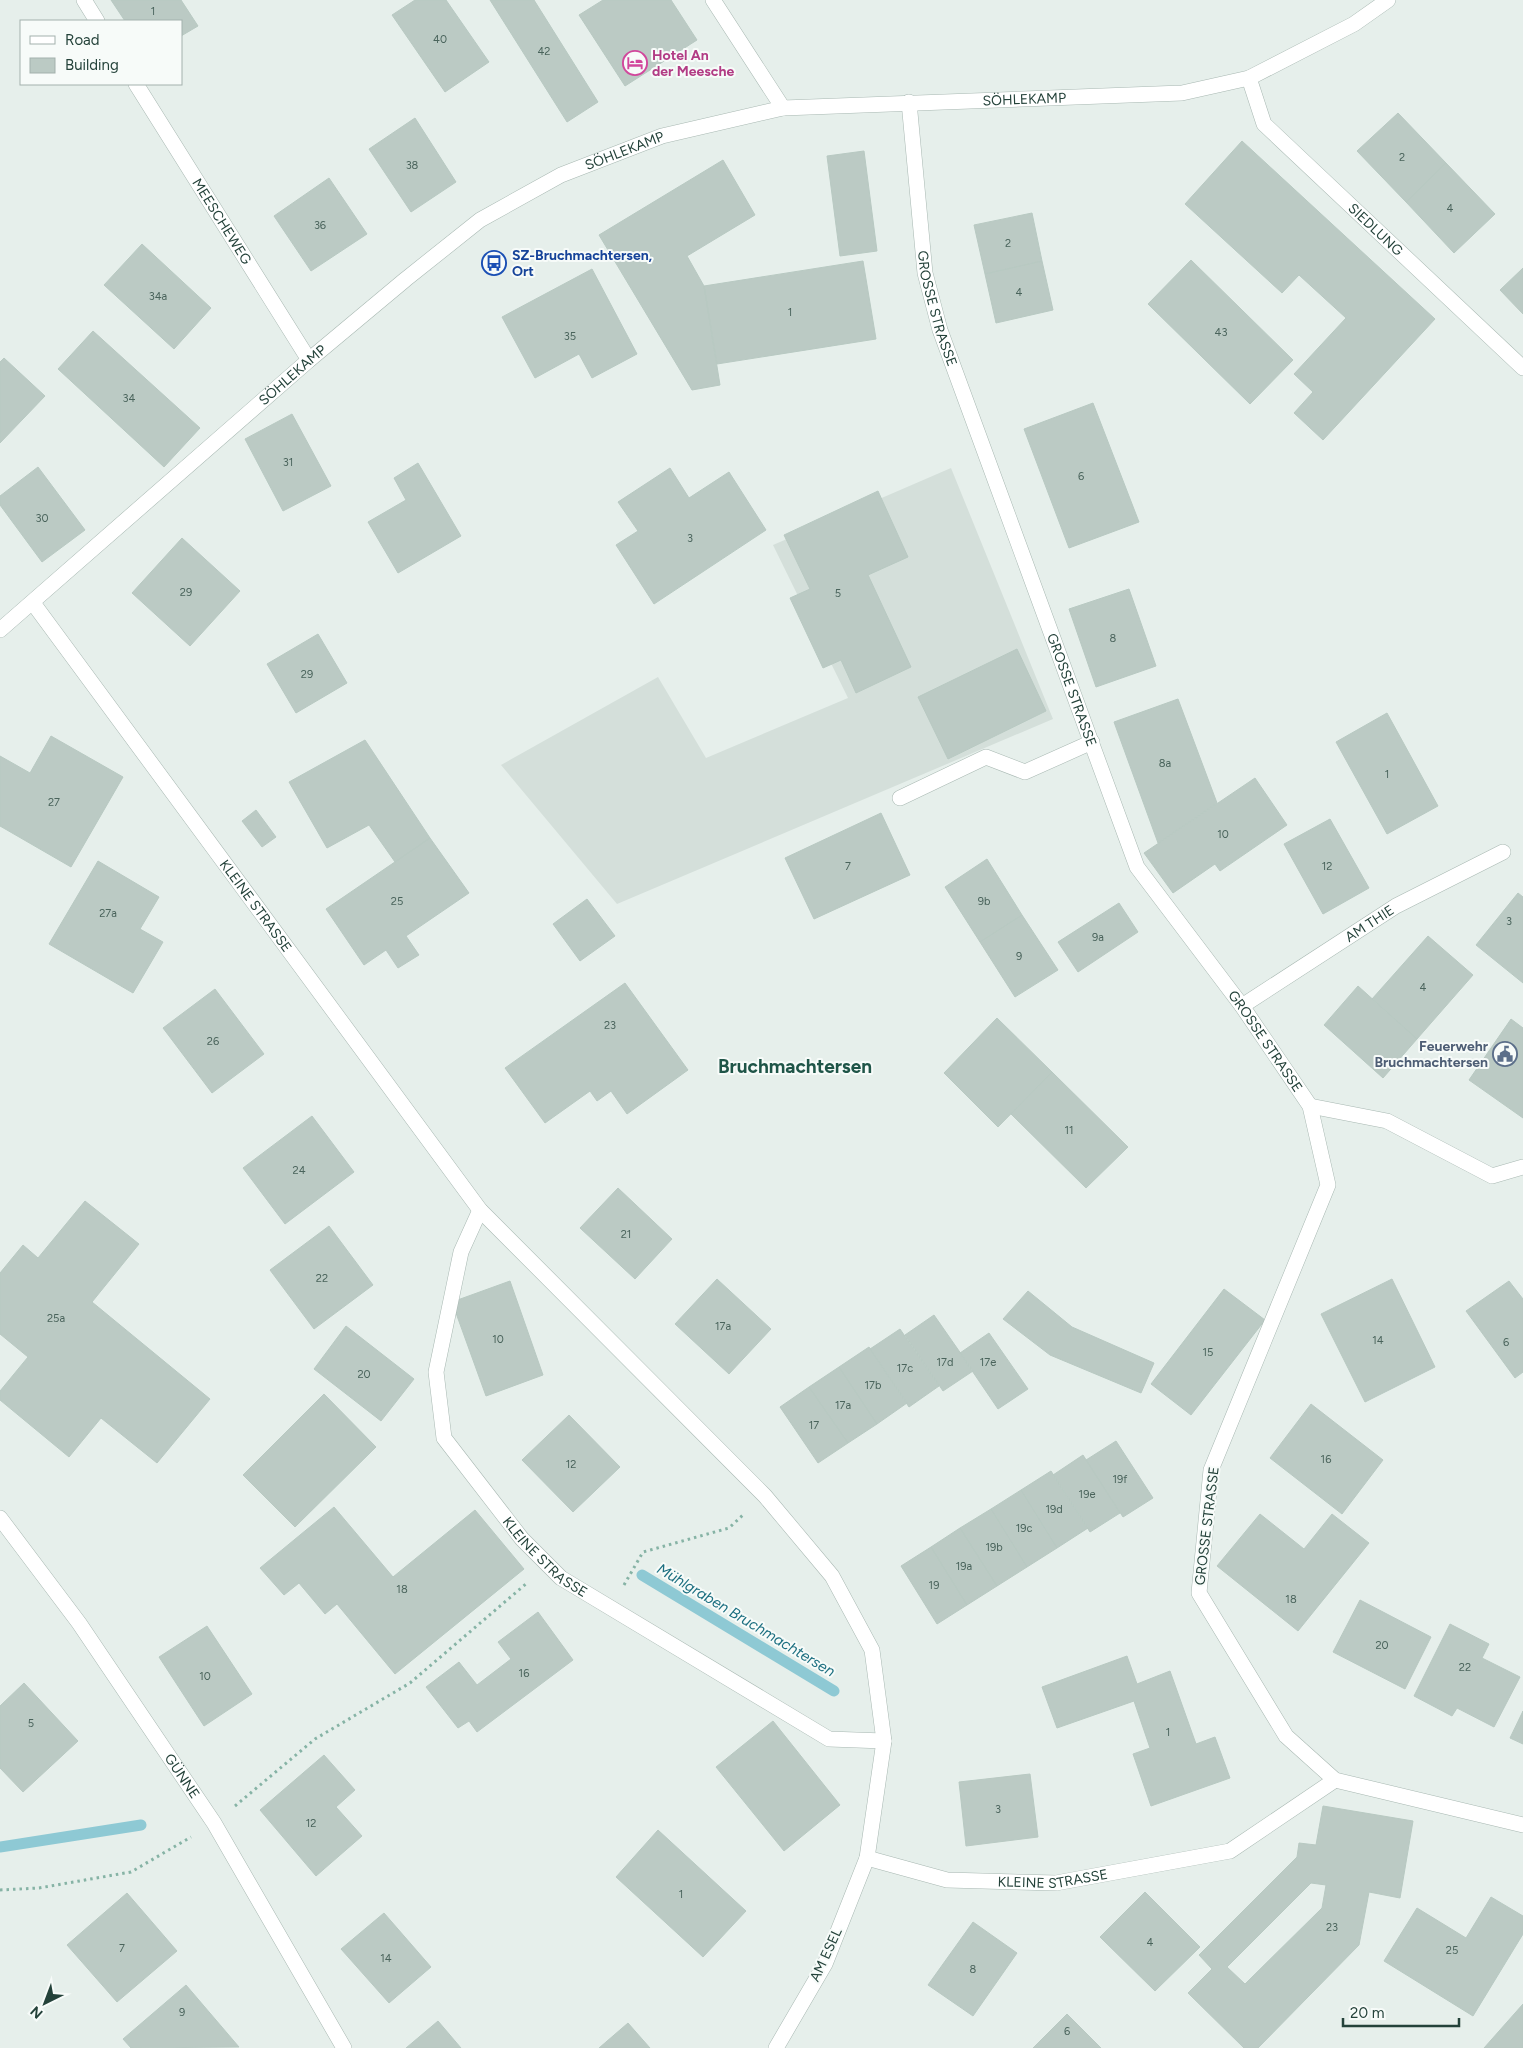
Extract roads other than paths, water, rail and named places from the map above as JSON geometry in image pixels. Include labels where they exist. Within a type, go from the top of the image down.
[{"type":"street","points":[[84,0],[96,20]]},
{"type":"street","points":[[713,0],[782,108]]},
{"type":"street","name":"SÖHLEKAMP","points":[[0,630],[308,360],[480,220],[561,175],[662,136],[782,108],[1182,93],[1249,78],[1354,24],[1388,0]]},
{"type":"street","name":"SIEDLUNG","points":[[1249,78],[1264,124],[1523,368]]},
{"type":"street","name":"MEESCHEWEG","points":[[137,85],[308,360]]},
{"type":"street","name":"GROSSE STRASSE","points":[[908,102],[925,273],[940,330],[1137,867],[1242,1006],[1310,1106],[1328,1185],[1211,1470],[1199,1593],[1286,1736],[1335,1780],[1523,1825]]},
{"type":"street","name":"KLEINE STRASSE","points":[[33,603],[480,1210],[765,1496],[832,1576],[872,1650],[884,1741],[867,1858],[947,1880],[1056,1883],[1230,1851],[1335,1780]]},
{"type":"street","points":[[900,798],[986,757],[1025,772],[1092,742]]},
{"type":"street","name":"AM THIE","points":[[1242,1006],[1396,906],[1504,852]]},
{"type":"street","points":[[1310,1106],[1387,1121],[1492,1176],[1523,1167]]},
{"type":"street","name":"KLEINE STRASSE","points":[[480,1210],[461,1252],[436,1372],[444,1438],[522,1539],[560,1578],[828,1739],[884,1741]]},
{"type":"street","name":"GÜNNE","points":[[0,1518],[79,1623],[214,1823],[344,2048]]},
{"type":"street","name":"AM ESEL","points":[[776,2048],[825,1964],[867,1858]]},
{"type":"waterway","name":"Mühlgraben Bruchmachtersen","points":[[642,1575],[834,1691]]},
{"type":"waterway","name":"Mühlgraben Bruchmachtersen","points":[[0,1847],[141,1825]]},
{"type":"place","name":"Hotel An der Meesche","points":[[635,63]]},
{"type":"place","name":"SZ-Bruchmachtersen, Ort","points":[[494,263]]},
{"type":"place","name":"Feuerwehr Bruchmachtersen","points":[[1505,1054]]},
{"type":"district","name":"Bruchmachtersen","points":[[795,1066]]}]
